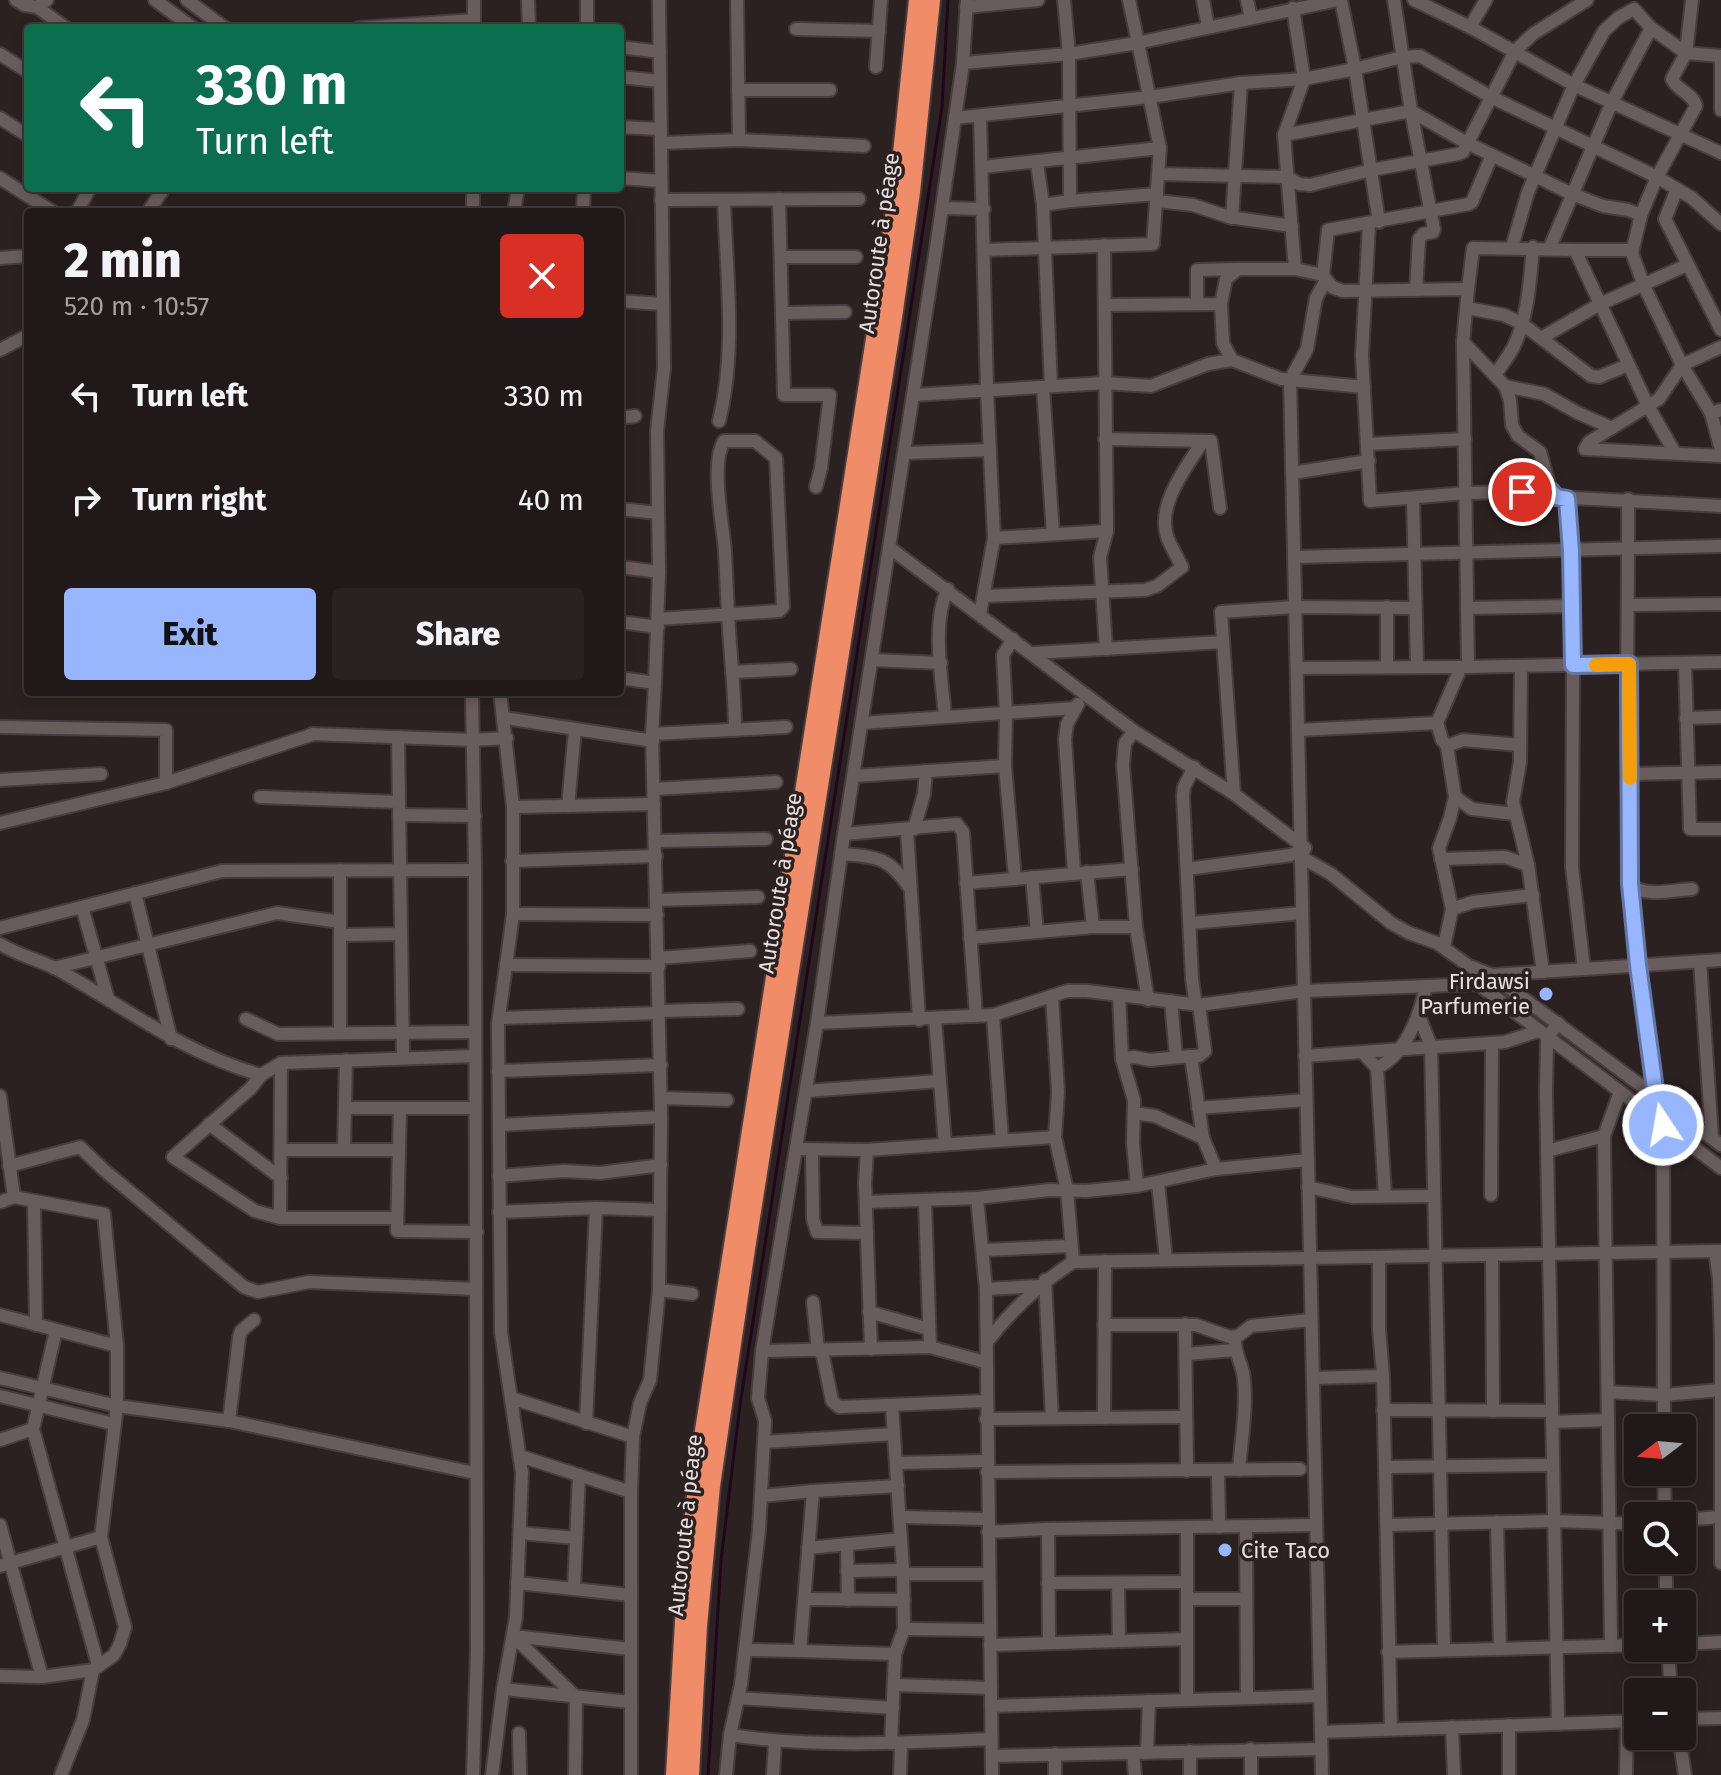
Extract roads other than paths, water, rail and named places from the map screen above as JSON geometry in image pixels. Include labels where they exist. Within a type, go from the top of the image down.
[{"type":"highway","points":[[675,1775],[686,1588],[701,1450],[898,192],[918,0]]},
{"type":"highway","name":"Autoroute à péage","points":[[690,1775],[698,1626],[713,1472],[900,270],[913,178],[931,0]]},
{"type":"street","points":[[16,0],[24,5],[42,4],[62,24]]},
{"type":"street","points":[[155,0],[188,24]]},
{"type":"street","points":[[187,0],[219,24]]},
{"type":"street","points":[[207,0],[212,19]]},
{"type":"street","points":[[474,0],[474,24]]},
{"type":"street","points":[[528,0],[529,24]]},
{"type":"street","points":[[587,0],[587,24]]},
{"type":"street","points":[[631,1775],[633,1437],[640,1403],[650,1380],[659,1290],[661,1165],[652,738],[659,572],[657,431],[664,368],[659,0]]},
{"type":"street","points":[[737,0],[739,140]]},
{"type":"street","points":[[876,67],[881,0]]},
{"type":"street","points":[[726,1775],[745,1650],[761,1496],[765,1421],[758,1398],[762,1351],[807,1091],[844,834],[914,395],[963,63],[966,4],[1038,0]]},
{"type":"street","points":[[1064,0],[1071,106],[1070,201]]},
{"type":"street","points":[[985,250],[1153,244],[1160,148],[1129,0]]},
{"type":"street","points":[[1203,0],[1208,27]]},
{"type":"street","points":[[1247,0],[1251,18]]},
{"type":"street","points":[[963,63],[1069,54],[1137,43],[1295,5],[1340,0],[1371,170],[1374,223],[1365,291],[1362,355],[1370,501],[1466,493],[1551,491]]},
{"type":"street","points":[[1394,0],[1434,229],[1419,239],[1416,290]]},
{"type":"street","points":[[1414,0],[1470,27],[1574,85],[1721,153]]},
{"type":"street","points":[[1470,27],[1486,0]]},
{"type":"street","points":[[1159,174],[1287,177],[1299,184],[1310,185],[1463,152],[1515,51],[1533,34],[1587,0]]},
{"type":"street","points":[[1692,0],[1686,53],[1672,79],[1675,86],[1693,99],[1696,106],[1657,177],[1641,215],[1632,256],[1682,365],[1716,412],[1721,453],[1585,449],[1589,442],[1659,399],[1682,365],[1721,347]]},
{"type":"street","points":[[1295,5],[1304,79],[1284,135],[1295,269]]},
{"type":"street","points":[[1512,247],[1528,192],[1574,85],[1604,31],[1631,5],[1651,28],[1686,53],[1721,56],[1721,110]]},
{"type":"street","points":[[1550,247],[1612,102],[1651,28]]},
{"type":"street","points":[[796,29],[879,31]]},
{"type":"street","points":[[624,48],[660,52]]},
{"type":"street","points":[[0,54],[24,69]]},
{"type":"street","points":[[955,118],[1150,97],[1241,83],[1304,79],[1402,57],[1420,56],[1491,97],[1657,177],[1692,198],[1721,224]]},
{"type":"street","points":[[624,77],[660,81]]},
{"type":"street","points":[[1232,218],[1241,83]]},
{"type":"street","points":[[738,90],[830,90]]},
{"type":"street","points":[[1284,135],[1411,111],[1467,143],[1572,194],[1603,206],[1641,215]]},
{"type":"street","points":[[980,116],[994,538],[980,614]]},
{"type":"street","points":[[0,118],[24,133]]},
{"type":"street","points":[[624,128],[660,136],[864,146]]},
{"type":"street","points":[[982,167],[1160,148]]},
{"type":"street","points":[[1322,1775],[1290,380],[1307,349],[1316,298],[1325,278],[1328,230],[1472,202],[1492,155]]},
{"type":"street","points":[[1037,163],[1043,205],[1053,534]]},
{"type":"street","points":[[0,178],[47,208]]},
{"type":"street","points":[[624,178],[661,181]]},
{"type":"street","points":[[1677,189],[1665,219],[1721,330]]},
{"type":"street","points":[[1043,205],[1157,197],[1232,218],[1292,226]]},
{"type":"street","points":[[779,199],[784,395],[830,395],[816,487]]},
{"type":"street","points":[[661,200],[859,199]]},
{"type":"street","points":[[719,421],[727,390],[729,359],[724,200]]},
{"type":"street","points":[[942,208],[984,209]]},
{"type":"street","points":[[1104,245],[1107,531],[1100,557],[1106,649]]},
{"type":"street","points":[[1495,375],[1513,347],[1521,323],[1529,289],[1533,247]]},
{"type":"street","points":[[1444,947],[1452,909],[1439,848],[1455,797],[1447,746],[1437,723],[1464,666],[1467,608],[1463,342],[1473,248],[1632,250]]},
{"type":"street","points":[[1020,250],[1045,271]]},
{"type":"street","points":[[1575,250],[1648,406],[1675,453]]},
{"type":"street","points":[[0,258],[24,256]]},
{"type":"street","points":[[781,257],[856,257]]},
{"type":"street","points":[[1543,337],[1600,304],[1687,265]]},
{"type":"street","points":[[1232,360],[1223,343],[1221,304],[1226,279],[1238,269]]},
{"type":"street","points":[[1197,304],[1197,270],[1295,269],[1325,278],[1332,287],[1343,291],[1468,289]]},
{"type":"street","points":[[624,301],[662,304]]},
{"type":"street","points":[[1106,305],[1221,304]]},
{"type":"street","points":[[1467,308],[1504,315],[1521,323],[1591,376],[1599,377],[1628,365]]},
{"type":"street","points":[[782,313],[845,312]]},
{"type":"street","points":[[0,350],[24,337]]},
{"type":"street","points":[[1463,342],[1505,386],[1510,400],[1512,425],[1518,436],[1540,452],[1551,491],[1556,497],[1721,506]]},
{"type":"street","points":[[914,395],[1104,383],[1151,386],[1208,364],[1232,360],[1290,380],[1364,387]]},
{"type":"street","points":[[1505,386],[1544,394],[1612,428]]},
{"type":"street","points":[[624,417],[635,416]]},
{"type":"street","points":[[624,622],[658,623],[728,614],[779,611],[784,603],[779,568],[776,458],[755,441],[731,439],[724,441],[720,448],[718,464],[728,614],[732,672],[735,730]]},
{"type":"street","points":[[1105,439],[1211,441],[1220,508]]},
{"type":"street","points":[[1368,444],[1465,439]]},
{"type":"street","points":[[984,596],[1145,590],[1157,586],[1182,567],[1167,538],[1167,506],[1203,441]]},
{"type":"street","points":[[905,453],[990,450]]},
{"type":"street","points":[[1292,473],[1369,461]]},
{"type":"street","points":[[1413,498],[1417,665]]},
{"type":"street","points":[[1567,499],[1573,665],[1572,867],[1584,969]]},
{"type":"street","points":[[1628,499],[1630,884],[1638,965],[1656,1096],[1663,1125],[1664,1414]]},
{"type":"street","points":[[624,509],[658,513]]},
{"type":"street","points":[[994,538],[1107,531]]},
{"type":"street","points":[[1294,557],[1721,546]]},
{"type":"street","points":[[890,548],[1134,731],[1234,794],[1391,923],[1444,947],[1469,966],[1492,975],[1716,1141]]},
{"type":"street","points":[[624,568],[659,572]]},
{"type":"street","points":[[945,716],[941,608],[948,589]]},
{"type":"street","points":[[1629,605],[1721,604]]},
{"type":"street","points":[[1467,608],[1572,606]]},
{"type":"street","points":[[1234,794],[1221,612],[1295,607],[1415,608]]},
{"type":"street","points":[[1387,607],[1387,666]]},
{"type":"street","points":[[1013,639],[1003,655],[1005,766],[1015,879]]},
{"type":"street","points":[[1033,653],[1223,642]]},
{"type":"street","points":[[872,660],[941,663]]},
{"type":"street","points":[[1297,668],[1721,662]]},
{"type":"street","points":[[1685,663],[1690,829],[1721,829]]},
{"type":"street","points":[[1521,666],[1520,745],[1513,802],[1528,865],[1543,972]]},
{"type":"street","points":[[732,672],[791,669]]},
{"type":"street","points":[[624,679],[655,683]]},
{"type":"street","points":[[1085,693],[1067,724],[1065,739],[1081,873],[1093,927]]},
{"type":"street","points":[[472,696],[477,1232],[477,1650],[473,1775]]},
{"type":"street","points":[[492,1775],[513,1636],[520,1533],[520,1456],[501,1332],[499,1021],[513,914],[513,807],[501,696]]},
{"type":"street","points":[[862,723],[1075,708]]},
{"type":"street","points":[[1686,718],[1721,717]]},
{"type":"street","points":[[505,718],[652,738],[786,727]]},
{"type":"street","points":[[1298,730],[1437,723]]},
{"type":"street","points":[[0,727],[166,730],[166,783]]},
{"type":"street","points":[[568,806],[575,729]]},
{"type":"street","points":[[1134,731],[1122,753],[1136,927],[1148,1000]]},
{"type":"street","points":[[0,823],[166,783],[313,734],[473,740],[507,738]]},
{"type":"street","points":[[398,737],[403,1058]]},
{"type":"street","points":[[1447,746],[1463,740],[1520,745]]},
{"type":"street","points":[[854,776],[1005,766]]},
{"type":"street","points":[[1122,1059],[1199,1056],[1205,1051],[1192,979],[1183,796],[1194,767]]},
{"type":"street","points":[[919,1020],[911,889],[911,830],[924,794],[926,771]]},
{"type":"street","points":[[1630,774],[1721,772]]},
{"type":"street","points":[[0,780],[101,774]]},
{"type":"street","points":[[654,789],[776,782]]},
{"type":"street","points":[[260,797],[475,816]]},
{"type":"street","points":[[1455,797],[1472,809],[1515,814]]},
{"type":"street","points":[[513,807],[654,804]]},
{"type":"street","points":[[844,834],[957,824],[961,827],[976,1016]]},
{"type":"street","points":[[655,841],[766,839]]},
{"type":"street","points":[[1187,869],[1291,855],[1302,850]]},
{"type":"street","points":[[841,854],[877,857],[890,863],[911,889]]},
{"type":"street","points":[[512,861],[656,856]]},
{"type":"street","points":[[1441,859],[1505,857],[1528,865]]},
{"type":"street","points":[[966,883],[1132,869]]},
{"type":"street","points":[[340,870],[340,1033]]},
{"type":"street","points":[[0,928],[222,871],[475,870]]},
{"type":"street","points":[[1032,877],[1037,932]]},
{"type":"street","points":[[1630,884],[1646,892],[1692,889]]},
{"type":"street","points":[[135,893],[171,1039]]},
{"type":"street","points":[[1452,909],[1473,902],[1533,895]]},
{"type":"street","points":[[657,900],[758,897]]},
{"type":"street","points":[[82,907],[108,999]]},
{"type":"street","points":[[54,968],[277,913],[340,928],[401,934]]},
{"type":"street","points":[[1191,923],[1302,913]]},
{"type":"street","points":[[513,914],[657,915]]},
{"type":"street","points":[[970,938],[1093,927],[1136,927]]},
{"type":"street","points":[[1,950],[54,968],[171,1039],[233,1067],[261,1075]]},
{"type":"street","points":[[506,965],[659,962],[750,951]]},
{"type":"street","points":[[817,1023],[993,1015],[1067,991],[1199,1005],[1304,991],[1478,984],[1492,975],[1721,960]]},
{"type":"street","points":[[1700,962],[1716,1141]]},
{"type":"street","points":[[1469,966],[1478,984],[1721,1168]]},
{"type":"street","points":[[1377,1068],[1392,1059],[1419,1016],[1426,986]]},
{"type":"street","points":[[1052,996],[1058,1092],[1055,1137],[1067,1190],[1073,1262]]},
{"type":"street","points":[[1119,996],[1122,1059],[1133,1091],[1137,1186]]},
{"type":"street","points":[[1171,1001],[1176,1056]]},
{"type":"street","points":[[246,1019],[278,1034],[403,1032],[475,1028],[499,1021],[738,1009]]},
{"type":"street","points":[[993,1015],[1002,1139]]},
{"type":"street","points":[[1419,1016],[1431,1046],[1444,1650]]},
{"type":"street","points":[[935,1019],[945,1144]]},
{"type":"street","points":[[1305,1056],[1505,1042],[1543,1035],[1558,1023]]},
{"type":"street","points":[[1543,1035],[1558,1724]]},
{"type":"street","points":[[1491,1195],[1492,1043]]},
{"type":"street","points":[[1363,1053],[1377,1068],[1385,1196]]},
{"type":"street","points":[[397,1218],[280,1218],[255,1211],[173,1157],[261,1075],[281,1063],[475,1056]]},
{"type":"street","points":[[1191,1056],[1203,1138],[1216,1169]]},
{"type":"street","points":[[344,1149],[346,1060]]},
{"type":"street","points":[[280,1218],[281,1063]]},
{"type":"street","points":[[498,1071],[661,1065]]},
{"type":"street","points":[[807,1091],[940,1081]]},
{"type":"street","points":[[1611,1646],[1604,1136],[1620,1092]]},
{"type":"street","points":[[0,1096],[14,1197]]},
{"type":"street","points":[[661,1098],[727,1100]]},
{"type":"street","points":[[1198,1108],[1306,1100]]},
{"type":"street","points":[[345,1108],[475,1108]]},
{"type":"street","points":[[400,1108],[397,1231],[477,1232]]},
{"type":"street","points":[[1134,1113],[1155,1116],[1203,1138]]},
{"type":"street","points":[[499,1125],[661,1117]]},
{"type":"street","points":[[209,1124],[281,1178]]},
{"type":"street","points":[[1547,1151],[1604,1136]]},
{"type":"street","points":[[797,1149],[867,1150],[1055,1137]]},
{"type":"street","points":[[9,1166],[80,1147],[244,1287],[258,1292],[309,1282],[476,1289]]},
{"type":"street","points":[[281,1150],[399,1150]]},
{"type":"street","points":[[812,1150],[813,1219],[817,1232],[867,1233]]},
{"type":"street","points":[[867,1150],[871,1349]]},
{"type":"street","points":[[866,1202],[1086,1191],[1158,1183],[1216,1169],[1308,1160]]},
{"type":"street","points":[[499,1176],[564,1171],[600,1173],[661,1165]]},
{"type":"street","points":[[1158,1183],[1166,1260]]},
{"type":"street","points":[[1308,1187],[1352,1197],[1434,1196]]},
{"type":"street","points":[[0,1202],[14,1197],[104,1214],[117,1346],[117,1406],[101,1537],[125,1627],[114,1655],[95,1667],[42,1677],[0,1676]]},
{"type":"street","points":[[977,1198],[986,1289],[992,1775]]},
{"type":"street","points":[[34,1201],[36,1325]]},
{"type":"street","points":[[925,1201],[930,1347]]},
{"type":"street","points":[[499,1212],[596,1208],[660,1210]]},
{"type":"street","points":[[586,1423],[596,1208]]},
{"type":"street","points":[[984,1250],[1071,1246]]},
{"type":"street","points":[[987,1342],[1007,1315],[1042,1283],[1073,1262],[1718,1251],[1721,1563]]},
{"type":"street","points":[[1492,1255],[1493,1411]]},
{"type":"street","points":[[1379,1257],[1391,1729]]},
{"type":"street","points":[[1104,1418],[1105,1261]]},
{"type":"street","points":[[986,1289],[1042,1283]]},
{"type":"street","points":[[1042,1283],[1052,1418]]},
{"type":"street","points":[[659,1290],[692,1294]]},
{"type":"street","points":[[813,1302],[820,1351],[834,1405],[846,1408],[986,1401]]},
{"type":"street","points":[[869,1312],[929,1329]]},
{"type":"street","points":[[0,1315],[117,1346]]},
{"type":"street","points":[[229,1421],[239,1338],[241,1331],[254,1320]]},
{"type":"street","points":[[1187,1354],[1235,1344],[1251,1326],[1311,1320]]},
{"type":"street","points":[[1185,1324],[1187,1471]]},
{"type":"street","points":[[1104,1325],[1204,1326],[1235,1344],[1245,1392],[1239,1470]]},
{"type":"street","points":[[56,1330],[33,1429],[95,1667],[83,1720],[61,1775]]},
{"type":"street","points":[[762,1351],[930,1347],[985,1362]]},
{"type":"street","points":[[1313,1378],[1383,1376]]},
{"type":"street","points":[[0,1378],[117,1406],[229,1421],[475,1473]]},
{"type":"street","points":[[1608,1392],[1664,1395],[1720,1390]]},
{"type":"street","points":[[0,1396],[114,1424]]},
{"type":"street","points":[[511,1398],[633,1437]]},
{"type":"street","points":[[892,1406],[904,1600],[904,1629],[895,1654],[893,1708],[900,1775]]},
{"type":"street","points":[[1383,1410],[1493,1411],[1608,1420]]},
{"type":"street","points":[[986,1419],[1186,1417]]},
{"type":"street","points":[[0,1440],[33,1429]]},
{"type":"street","points":[[764,1442],[894,1434]]},
{"type":"street","points":[[520,1456],[631,1492]]},
{"type":"street","points":[[896,1463],[1187,1471],[1300,1469]]},
{"type":"street","points":[[1385,1467],[1553,1465]]},
{"type":"street","points":[[1218,1471],[1219,1527]]},
{"type":"street","points":[[574,1589],[579,1475]]},
{"type":"street","points":[[761,1496],[898,1486]]},
{"type":"street","points":[[800,1651],[813,1491]]},
{"type":"street","points":[[900,1517],[988,1519]]},
{"type":"street","points":[[1696,1519],[1720,1517]]},
{"type":"street","points":[[1497,1522],[1500,1649]]},
{"type":"street","points":[[1387,1525],[1624,1522]]},
{"type":"street","points":[[0,1525],[5,1565],[42,1677]]},
{"type":"street","points":[[988,1532],[1316,1525]]},
{"type":"street","points":[[1246,1527],[1247,1698]]},
{"type":"street","points":[[1187,1528],[1187,1700]]},
{"type":"street","points":[[1048,1529],[1049,1642]]},
{"type":"street","points":[[520,1533],[576,1538]]},
{"type":"street","points":[[5,1565],[101,1537]]},
{"type":"street","points":[[808,1548],[901,1539]]},
{"type":"street","points":[[847,1544],[848,1600]]},
{"type":"street","points":[[847,1571],[989,1574]]},
{"type":"street","points":[[1048,1583],[1187,1582]]},
{"type":"street","points":[[517,1583],[630,1595]]},
{"type":"street","points":[[1118,1584],[1119,1640]]},
{"type":"street","points":[[805,1599],[904,1600]]},
{"type":"street","points":[[1187,1599],[1245,1599]]},
{"type":"street","points":[[904,1629],[990,1630]]},
{"type":"street","points":[[513,1636],[630,1649]]},
{"type":"street","points":[[513,1636],[576,1697],[575,1775]]},
{"type":"street","points":[[990,1645],[1187,1639]]},
{"type":"street","points":[[1696,1643],[1721,1642]]},
{"type":"street","points":[[1388,1652],[1624,1646]]},
{"type":"street","points":[[745,1650],[895,1654]]},
{"type":"street","points":[[894,1685],[991,1688]]},
{"type":"street","points":[[503,1689],[630,1702]]},
{"type":"street","points":[[991,1706],[1320,1696]]},
{"type":"street","points":[[738,1698],[893,1708]]},
{"type":"street","points":[[1147,1752],[1149,1701]]},
{"type":"street","points":[[1696,1719],[1721,1718]]},
{"type":"street","points":[[1321,1732],[1624,1721]]},
{"type":"street","points":[[1509,1725],[1509,1775]]},
{"type":"street","points":[[1452,1727],[1454,1775]]},
{"type":"street","points":[[519,1733],[520,1775]]},
{"type":"street","points":[[730,1735],[775,1741],[896,1743],[991,1739]]},
{"type":"street","points":[[773,1775],[775,1741]]},
{"type":"street","points":[[1251,1749],[1251,1775]]},
{"type":"street","points":[[992,1756],[1321,1749]]},
{"type":"street","points":[[1626,1775],[1629,1750]]},
{"type":"street","points":[[1681,1750],[1685,1775]]},
{"type":"street","points":[[1190,1751],[1190,1775]]},
{"type":"street","points":[[1055,1754],[1055,1775]]},
{"type":"street","points":[[1133,1754],[1135,1775]]},
{"type":"waterway","points":[[708,1775],[721,1560],[740,1405],[942,107],[948,0]]},
{"type":"place","name":"Firdawsi Parfumerie","points":[[1546,994]]},
{"type":"place","name":"Cite Taco","points":[[1225,1550]]}]
